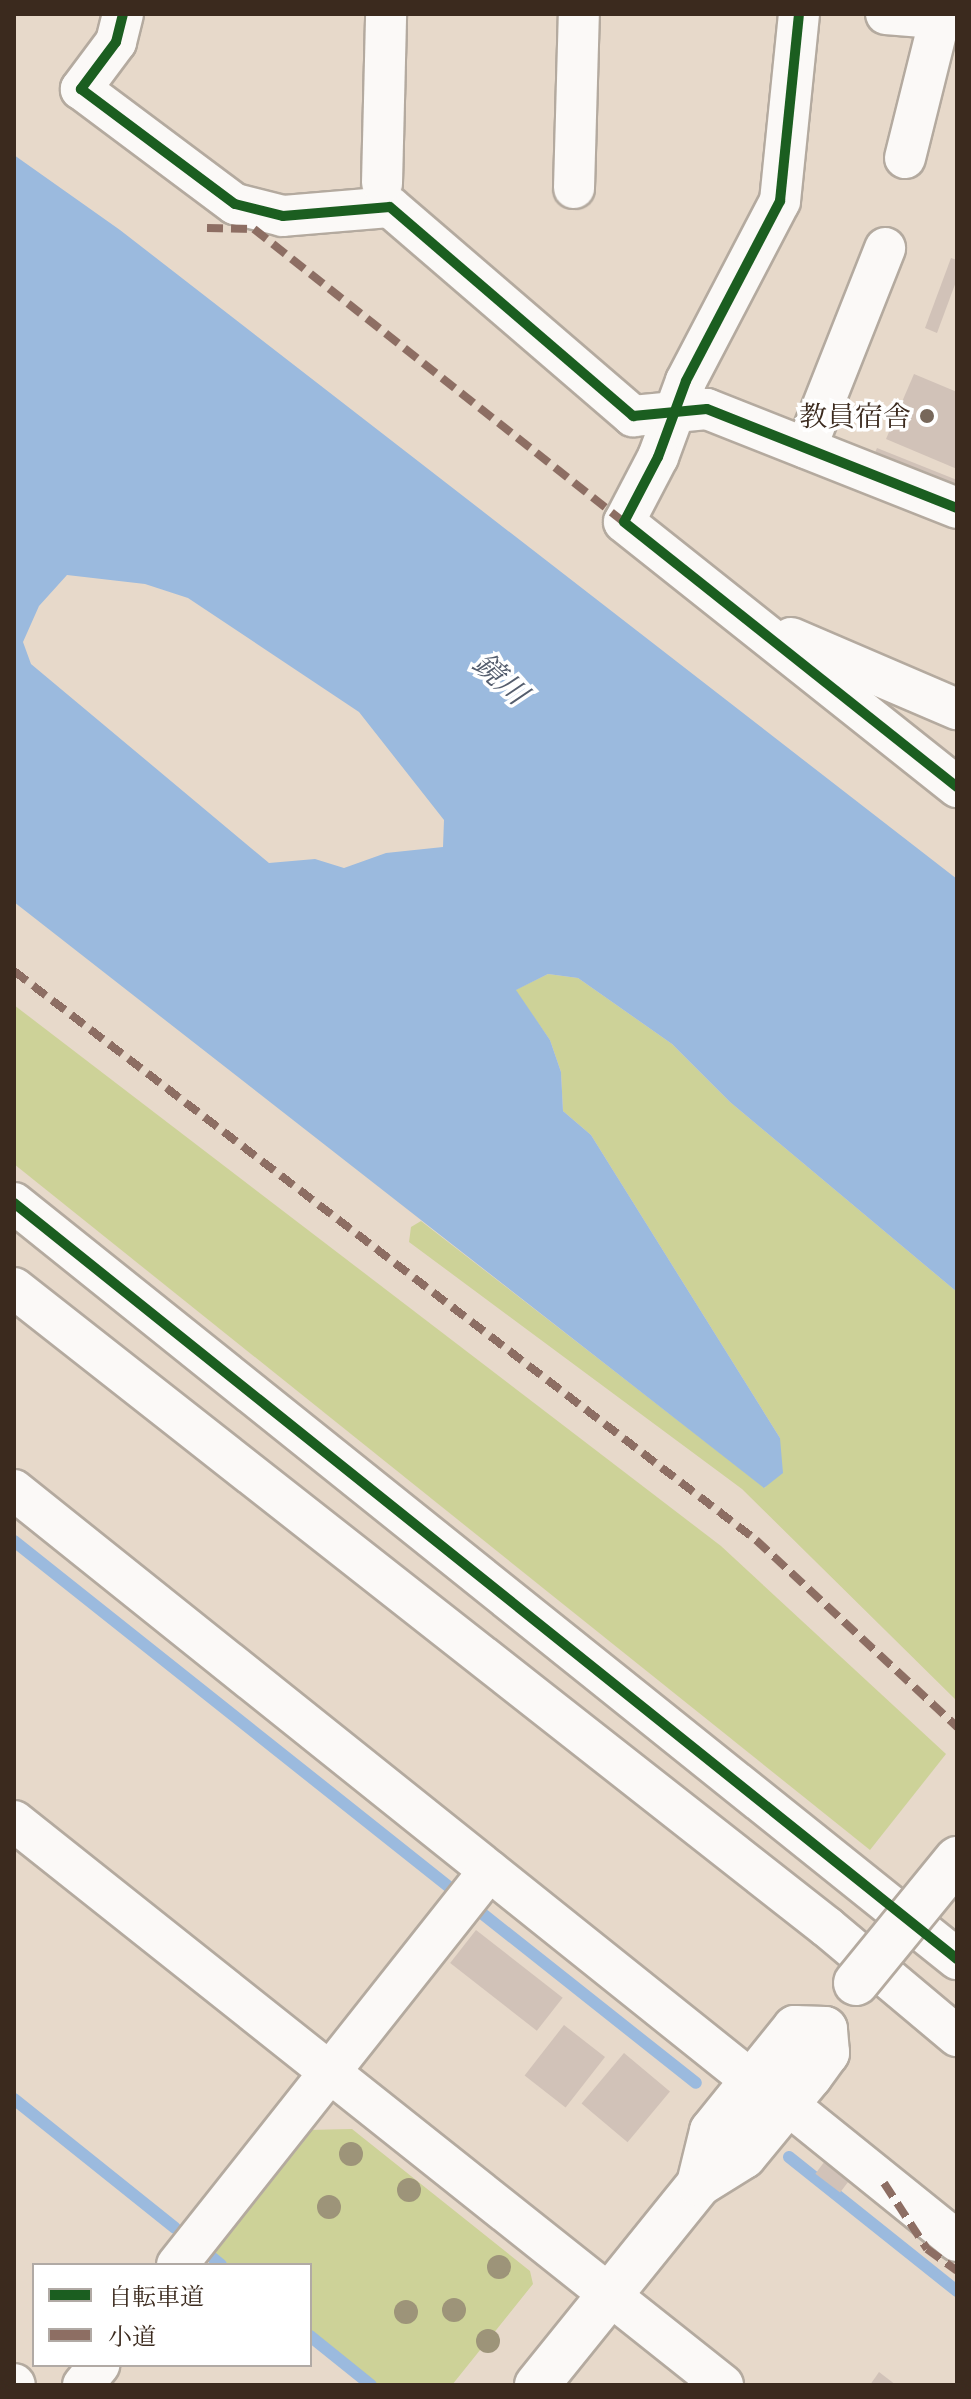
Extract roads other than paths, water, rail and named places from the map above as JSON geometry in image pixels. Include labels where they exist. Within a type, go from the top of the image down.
[{"type":"street","points":[[123,14],[116,42],[81,89],[235,204],[283,216],[390,207],[633,416],[674,415],[707,409],[957,508]]},
{"type":"street","points":[[382,183],[386,14]]},
{"type":"street","points":[[574,188],[579,14]]},
{"type":"street","points":[[799,14],[780,201],[686,381],[674,415],[624,522],[957,787]]},
{"type":"street","points":[[886,14],[949,19],[905,158]]},
{"type":"street","points":[[806,448],[885,248]]},
{"type":"street","points":[[750,622],[957,709]]},
{"type":"street","points":[[14,1203],[957,1959]]},
{"type":"street","points":[[14,1288],[827,1927],[957,2036]]},
{"type":"street","points":[[14,1490],[957,2241]]},
{"type":"street","points":[[14,1821],[723,2385]]},
{"type":"street","points":[[537,2385],[699,2184],[712,2131],[769,2092],[795,2028],[825,2029],[856,1983],[957,1859]]},
{"type":"street","points":[[179,2263],[489,1871]]},
{"type":"street","points":[[83,2385],[97,2367]]},
{"type":"water","name":"鏡川","points":[[14,155],[120,230],[957,879],[957,1292],[730,1102],[672,1044],[578,978],[548,974],[516,990],[550,1040],[561,1072],[563,1111],[591,1135],[780,1438],[783,1473],[764,1488],[14,902]],"holes":[[[67,575],[145,584],[188,598],[359,712],[444,820],[443,847],[386,853],[344,868],[315,859],[269,863],[31,664],[23,642],[39,606]]]},
{"type":"waterway","points":[[14,1541],[458,1894]]},
{"type":"waterway","points":[[474,1907],[696,2083]]},
{"type":"waterway","points":[[14,2099],[175,2228]]},
{"type":"waterway","points":[[789,2157],[957,2291]]},
{"type":"waterway","points":[[208,2254],[219,2263]]},
{"type":"waterway","points":[[312,2338],[371,2385]]},
{"type":"place","name":"教員宿舎","points":[[927,416]]}]
